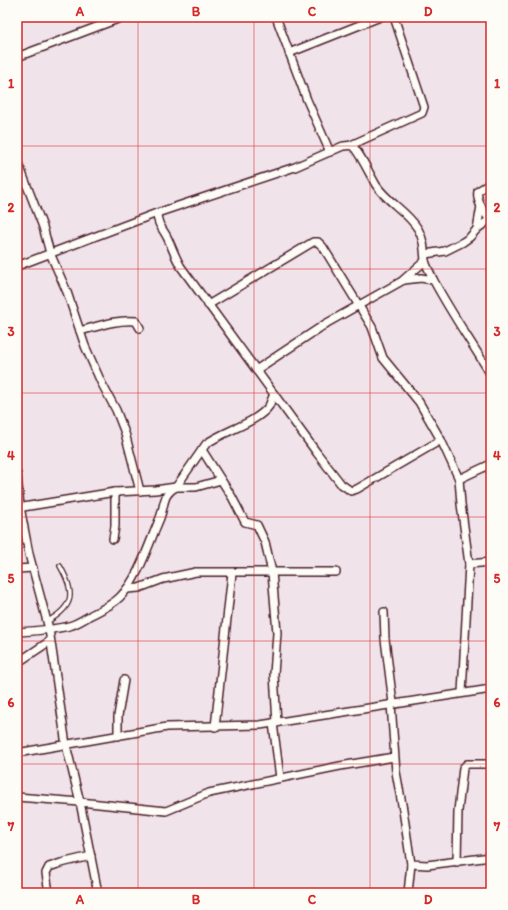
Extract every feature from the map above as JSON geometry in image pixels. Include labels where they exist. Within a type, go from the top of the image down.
[{"type":"street","points":[[17,57],[123,17]]},
{"type":"street","points":[[276,17],[307,100],[330,152]]},
{"type":"street","points":[[289,53],[380,17]]},
{"type":"street","points":[[17,266],[157,213],[295,167],[343,146],[351,145],[422,113],[424,107],[394,17]]},
{"type":"street","points":[[351,145],[360,156],[376,186],[385,197],[400,209],[416,226],[420,233],[425,258],[433,280],[491,375]]},
{"type":"street","points":[[17,160],[43,227],[50,253],[67,292],[92,363],[116,410],[125,433],[140,491]]},
{"type":"street","points":[[256,370],[327,323],[402,281],[425,258],[445,251],[470,237],[477,229],[490,221],[481,206],[478,191],[491,183]]},
{"type":"street","points":[[477,229],[481,206]]},
{"type":"street","points":[[157,213],[157,221],[167,237],[175,258],[208,305],[341,484],[350,491],[357,489],[441,440]]},
{"type":"street","points":[[146,217],[157,221]]},
{"type":"street","points":[[208,305],[298,250],[315,242],[323,247],[372,327],[383,358],[419,402],[441,440],[459,479],[469,564],[462,693]]},
{"type":"street","points":[[402,281],[421,278],[433,280]]},
{"type":"street","points":[[80,331],[111,322],[128,320],[136,321],[140,328]]},
{"type":"street","points":[[17,632],[70,626],[114,602],[127,588],[144,557],[163,510],[164,500],[168,491],[176,487],[202,450],[212,439],[242,425],[262,412],[270,405],[274,394]]},
{"type":"street","points":[[270,405],[280,403]]},
{"type":"street","points":[[202,450],[232,497],[245,522],[257,525],[265,542],[272,572],[277,633],[274,674],[275,723],[280,778]]},
{"type":"street","points":[[459,479],[491,464]]},
{"type":"street","points":[[17,474],[19,508],[49,629],[66,746],[80,802],[98,893]]},
{"type":"street","points":[[19,508],[115,492],[155,490],[176,487],[196,487],[221,480]]},
{"type":"street","points":[[155,490],[161,494],[164,500]]},
{"type":"street","points":[[113,539],[115,526],[115,492]]},
{"type":"street","points":[[469,564],[491,562]]},
{"type":"street","points":[[17,570],[33,568]]},
{"type":"street","points":[[127,588],[139,588],[163,579],[196,572],[336,572]]},
{"type":"street","points":[[215,727],[232,573]]},
{"type":"street","points":[[384,612],[385,639],[392,703],[394,757],[411,864],[408,893]]},
{"type":"street","points":[[17,662],[50,641]]},
{"type":"street","points":[[118,736],[118,716],[124,680]]},
{"type":"street","points":[[17,753],[167,728],[260,725],[275,723],[392,703],[491,689]]},
{"type":"street","points":[[17,797],[166,811],[209,793],[394,757]]},
{"type":"street","points":[[456,862],[458,811],[463,768],[467,764],[491,764]]},
{"type":"street","points":[[49,893],[46,873],[49,867],[91,856]]},
{"type":"street","points":[[411,864],[427,865],[491,858]]},
{"type":"lane","points":[[47,621],[57,616],[67,605],[71,592],[67,578],[60,566]]}]
